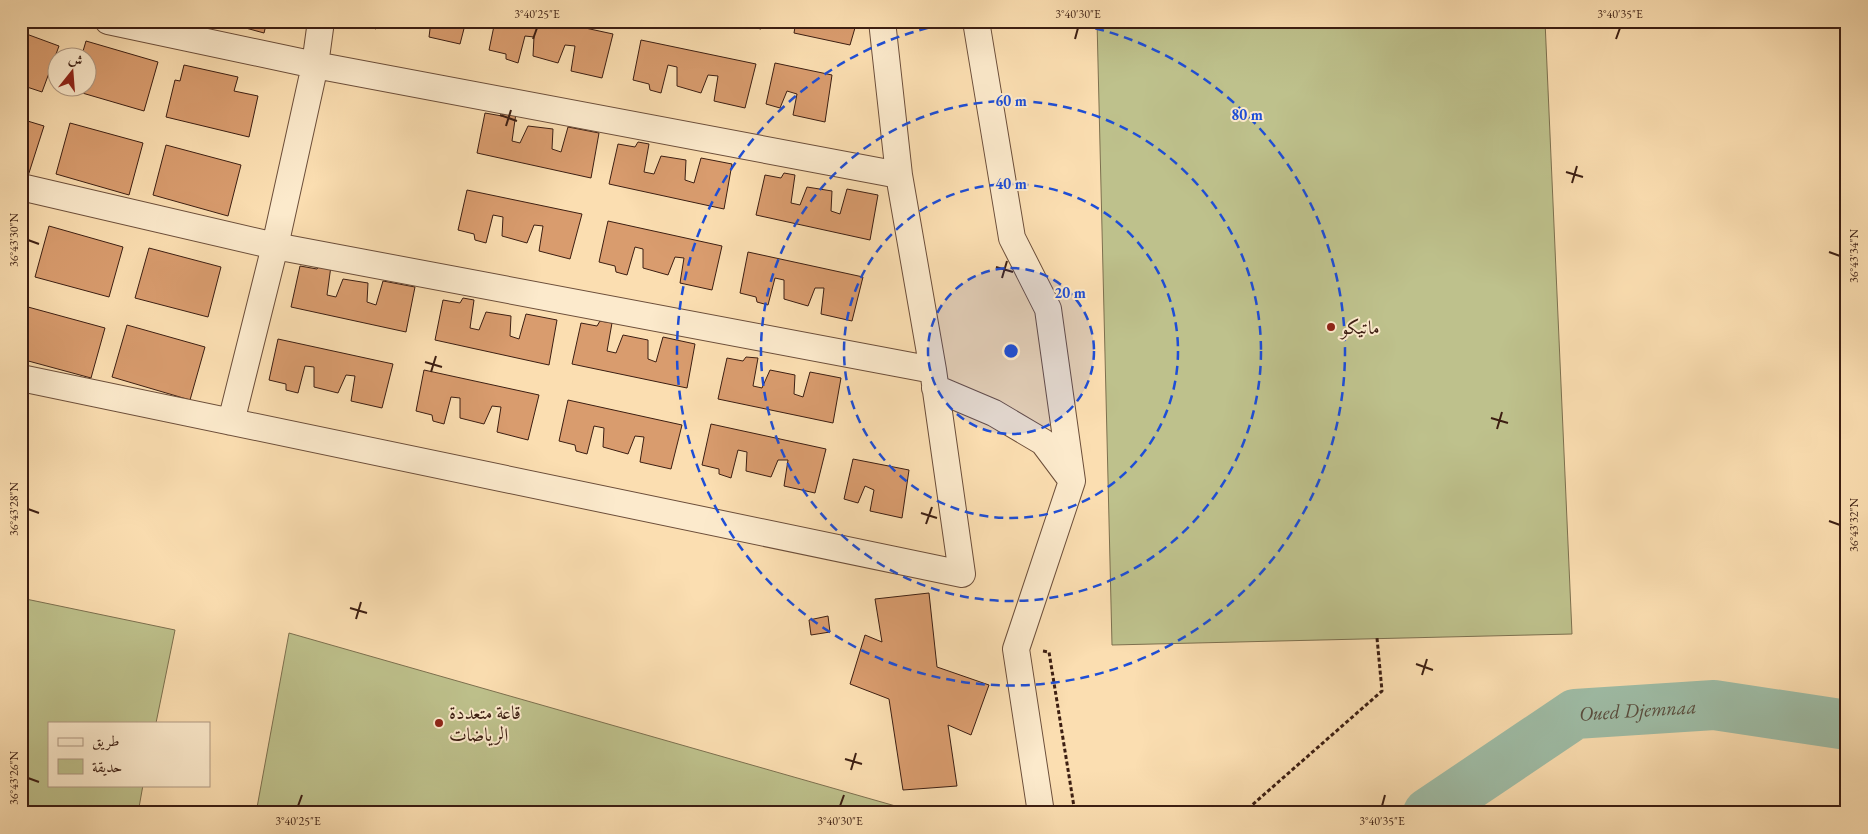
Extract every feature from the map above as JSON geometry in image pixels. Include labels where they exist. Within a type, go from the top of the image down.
[{"type":"street","points":[[108,21],[316,65],[899,174]]},
{"type":"street","points":[[231,422],[275,246],[316,65],[322,21]]},
{"type":"street","points":[[21,378],[962,574],[934,379],[899,174],[882,21]]},
{"type":"street","points":[[976,21],[1012,238],[1048,309],[1072,481],[1016,649],[1041,813]]},
{"type":"street","points":[[21,187],[275,246],[934,379],[1043,442],[1072,481]]},
{"type":"path","points":[[1243,813],[1382,691],[1377,638]]},
{"type":"path","points":[[1016,649],[1049,652],[1075,813]]},
{"type":"green space","name":"ماتيكو","points":[[1097,21],[1545,21],[1572,634],[1112,645]]},
{"type":"green space","points":[[21,598],[175,630],[156,722],[48,722],[48,786],[143,786],[138,813],[21,813]]},
{"type":"green space","name":"قاعة متعددة الرياضات","points":[[289,633],[920,813],[256,813]]},
{"type":"building","points":[[220,21],[267,21],[264,33]]},
{"type":"building","points":[[364,21],[378,21],[376,29],[365,25]]},
{"type":"building","points":[[392,21],[419,21],[416,28]]},
{"type":"building","points":[[431,21],[466,21],[460,44],[429,37]]},
{"type":"building","points":[[495,21],[553,21],[613,34],[602,78],[571,71],[575,46],[565,45],[558,63],[533,56],[534,37],[525,36],[518,63],[506,59],[506,54],[489,50]]},
{"type":"building","points":[[724,21],[763,21],[761,29]]},
{"type":"building","points":[[796,21],[857,21],[850,45],[794,33]]},
{"type":"building","points":[[21,32],[59,46],[58,48],[48,48],[48,76],[42,92],[21,85]]},
{"type":"building","points":[[641,40],[756,64],[745,108],[714,101],[718,76],[708,75],[701,93],[677,86],[677,67],[668,65],[661,93],[650,90],[649,84],[633,80]]},
{"type":"building","points":[[86,41],[158,62],[144,111],[98,98],[98,48],[84,48]]},
{"type":"building","points":[[775,63],[832,75],[825,122],[793,115],[797,94],[787,91],[780,108],[766,104]]},
{"type":"building","points":[[184,65],[238,77],[234,91],[258,96],[249,137],[166,117],[175,80],[180,81]]},
{"type":"building","points":[[505,111],[516,113],[512,141],[520,143],[528,126],[553,129],[552,149],[561,152],[568,127],[599,133],[591,178],[477,153],[485,113],[502,116]]},
{"type":"building","points":[[21,119],[44,126],[28,176],[21,174]]},
{"type":"building","points":[[70,123],[143,143],[129,195],[56,174]]},
{"type":"building","points":[[638,142],[649,144],[644,172],[654,174],[661,156],[686,160],[685,180],[694,183],[701,158],[732,164],[724,209],[609,184],[618,144],[635,147]]},
{"type":"building","points":[[166,145],[241,165],[228,216],[153,195]]},
{"type":"building","points":[[784,173],[795,175],[791,203],[800,205],[807,187],[832,191],[831,211],[840,214],[847,189],[878,195],[870,240],[756,215],[765,175],[781,178]]},
{"type":"building","points":[[467,190],[582,214],[570,259],[539,251],[543,226],[534,225],[527,243],[502,236],[503,217],[493,215],[486,243],[475,240],[474,234],[458,230]]},
{"type":"building","points":[[608,221],[722,246],[712,290],[680,283],[684,258],[675,257],[668,275],[643,268],[643,249],[635,247],[627,275],[616,272],[615,266],[599,262]]},
{"type":"building","points":[[49,226],[123,247],[109,297],[35,277]]},
{"type":"building","points":[[149,248],[221,267],[208,317],[135,298]]},
{"type":"building","points":[[748,252],[863,277],[852,321],[821,314],[824,288],[815,288],[808,306],[784,299],[784,280],[775,278],[768,305],[757,302],[756,297],[740,293]]},
{"type":"building","points":[[320,265],[331,266],[327,295],[336,297],[343,279],[368,283],[367,302],[376,305],[383,281],[415,287],[406,332],[291,307],[300,266],[317,269]]},
{"type":"building","points":[[463,298],[474,300],[470,328],[479,330],[486,312],[511,316],[510,336],[519,339],[526,314],[557,320],[549,365],[435,340],[443,300],[460,303]]},
{"type":"building","points":[[28,307],[105,328],[91,378],[21,359],[21,332]]},
{"type":"building","points":[[600,321],[612,323],[607,351],[616,353],[623,335],[648,340],[648,359],[656,362],[663,337],[695,344],[687,388],[572,364],[581,323],[597,326]]},
{"type":"building","points":[[127,325],[205,347],[190,400],[112,377]]},
{"type":"building","points":[[278,339],[393,364],[382,408],[351,401],[355,376],[346,375],[338,393],[314,387],[314,367],[305,366],[298,393],[286,390],[286,384],[269,380]]},
{"type":"building","points":[[746,357],[758,358],[753,386],[762,388],[770,370],[795,375],[794,394],[803,397],[810,372],[841,378],[833,423],[718,399],[727,358],[743,361]]},
{"type":"building","points":[[424,370],[539,395],[528,440],[497,432],[501,407],[492,406],[484,424],[460,418],[460,398],[451,397],[444,424],[433,421],[432,415],[416,411]]},
{"type":"building","points":[[568,400],[682,425],[671,469],[640,462],[644,437],[635,436],[628,454],[603,447],[604,428],[594,426],[587,454],[576,451],[575,445],[559,441]]},
{"type":"building","points":[[711,424],[826,449],[815,493],[784,486],[788,460],[778,460],[771,477],[746,471],[747,452],[738,450],[731,478],[719,474],[719,469],[702,465]]},
{"type":"building","points":[[853,459],[909,470],[902,518],[870,511],[874,490],[865,486],[858,503],[844,499]]},
{"type":"building","points":[[929,593],[937,667],[989,685],[971,735],[948,725],[957,786],[903,790],[889,699],[850,684],[865,635],[882,642],[875,599]]},
{"type":"building","points":[[828,616],[830,632],[811,635],[809,620]]},
{"type":"waterway","name":"Oued Djemnaa","points":[[1428,813],[1575,714],[1714,705],[1847,725]]},
{"type":"place","name":"ماتيكو","points":[[1331,327]]},
{"type":"place","name":"قاعة متعددة الرياضات","points":[[439,723]]}]
